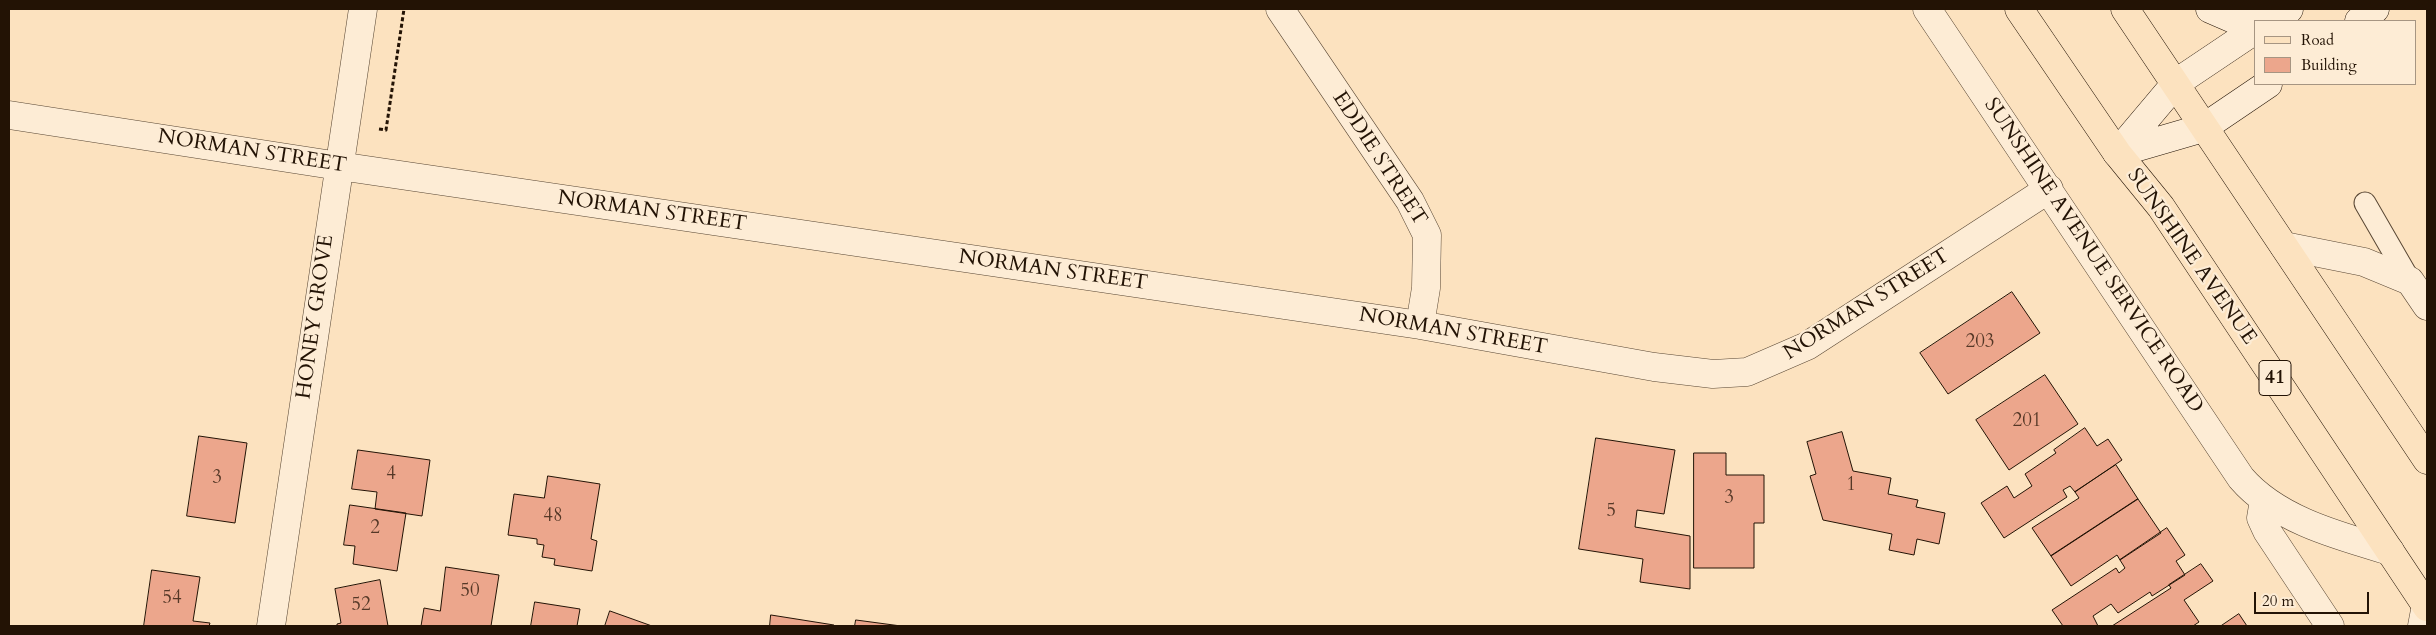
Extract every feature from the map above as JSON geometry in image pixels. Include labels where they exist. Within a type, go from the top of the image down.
[{"type":"main road","name":"SUNSHINE AVENUE","points":[[2019,9],[2117,153],[2161,207],[2390,551],[2425,613]]},
{"type":"main road","points":[[2125,9],[2427,460]]},
{"type":"street","name":"HONEY GROVE","points":[[271,626],[363,9]]},
{"type":"street","name":"EDDIE STREET","points":[[1280,9],[1410,201],[1428,235],[1426,288],[1420,325]]},
{"type":"street","name":"SUNSHINE AVENUE SERVICE ROAD","points":[[1927,9],[2241,478],[2264,500],[2283,511],[2340,536],[2390,551]]},
{"type":"street","points":[[2210,9],[2240,22],[2254,23]]},
{"type":"street","points":[[2271,20],[2289,9]]},
{"type":"street","points":[[2359,20],[2375,9]]},
{"type":"street","points":[[2117,153],[2176,83],[2254,31]]},
{"type":"street","points":[[2117,153],[2204,128],[2267,85]]},
{"type":"street","name":"NORMAN STREET","points":[[9,115],[339,166],[1420,325],[1654,367],[1713,374],[1747,372],[1807,346],[2049,189]]},
{"type":"street","points":[[2284,246],[2364,262],[2410,281],[2427,306]]},
{"type":"street","points":[[2264,500],[2260,518],[2330,626]]},
{"type":"lane","points":[[2365,203],[2410,281]]},
{"type":"building","points":[[2012,292],[2040,333],[1948,394],[1920,353]]},
{"type":"building","points":[[2045,375],[2078,424],[2009,470],[1976,420]]},
{"type":"building","points":[[2085,428],[2097,446],[2108,439],[2122,460],[2075,492],[2070,486],[2063,490],[2067,497],[2004,538],[1981,503],[2007,486],[2014,498],[2032,486],[2025,474],[2056,453],[2054,450]]},
{"type":"building","points":[[1842,432],[1853,471],[1891,478],[1888,494],[1918,500],[1916,507],[1945,513],[1939,544],[1917,539],[1914,555],[1889,550],[1892,534],[1823,520],[1810,476],[1816,474],[1807,442]]},
{"type":"building","points":[[199,436],[247,443],[235,523],[187,516]]},
{"type":"building","points":[[1596,438],[1675,450],[1664,514],[1637,510],[1635,527],[1690,536],[1690,589],[1640,582],[1643,559],[1579,549]]},
{"type":"building","points":[[358,450],[430,460],[422,516],[375,509],[377,492],[352,489]]},
{"type":"building","points":[[1694,453],[1726,453],[1726,475],[1764,475],[1764,523],[1754,523],[1754,568],[1694,568]]},
{"type":"building","points":[[2116,465],[2138,499],[2051,556],[2032,528],[2079,498],[2075,492]]},
{"type":"building","points":[[548,476],[600,484],[591,539],[597,541],[592,571],[554,565],[555,559],[542,557],[544,545],[537,544],[537,539],[508,535],[514,494],[544,498]]},
{"type":"building","points":[[2138,499],[2161,533],[2120,560],[2117,555],[2071,586],[2051,556]]},
{"type":"building","points":[[350,505],[406,513],[397,571],[353,564],[355,546],[344,545]]},
{"type":"building","points":[[2167,528],[2185,555],[2176,561],[2185,575],[2152,596],[2150,592],[2118,613],[2111,604],[2093,616],[2098,626],[2063,626],[2052,610],[2116,568],[2119,573],[2125,568],[2120,560]]},
{"type":"building","points":[[2201,564],[2213,581],[2184,600],[2199,622],[2193,626],[2112,626],[2171,588],[2169,585]]},
{"type":"building","points":[[446,567],[499,575],[491,626],[421,626],[424,608],[440,611]]},
{"type":"building","points":[[152,570],[200,577],[193,621],[210,623],[209,626],[144,626]]},
{"type":"building","points":[[380,580],[388,626],[337,626],[337,624],[341,623],[335,589]]},
{"type":"building","points":[[535,602],[580,609],[577,626],[531,626]]},
{"type":"building","points":[[610,611],[652,626],[605,626]]},
{"type":"building","points":[[2239,614],[2247,626],[2221,626]]},
{"type":"building","points":[[771,615],[834,625],[834,626],[770,626]]},
{"type":"building","points":[[856,620],[901,626],[855,626]]}]
